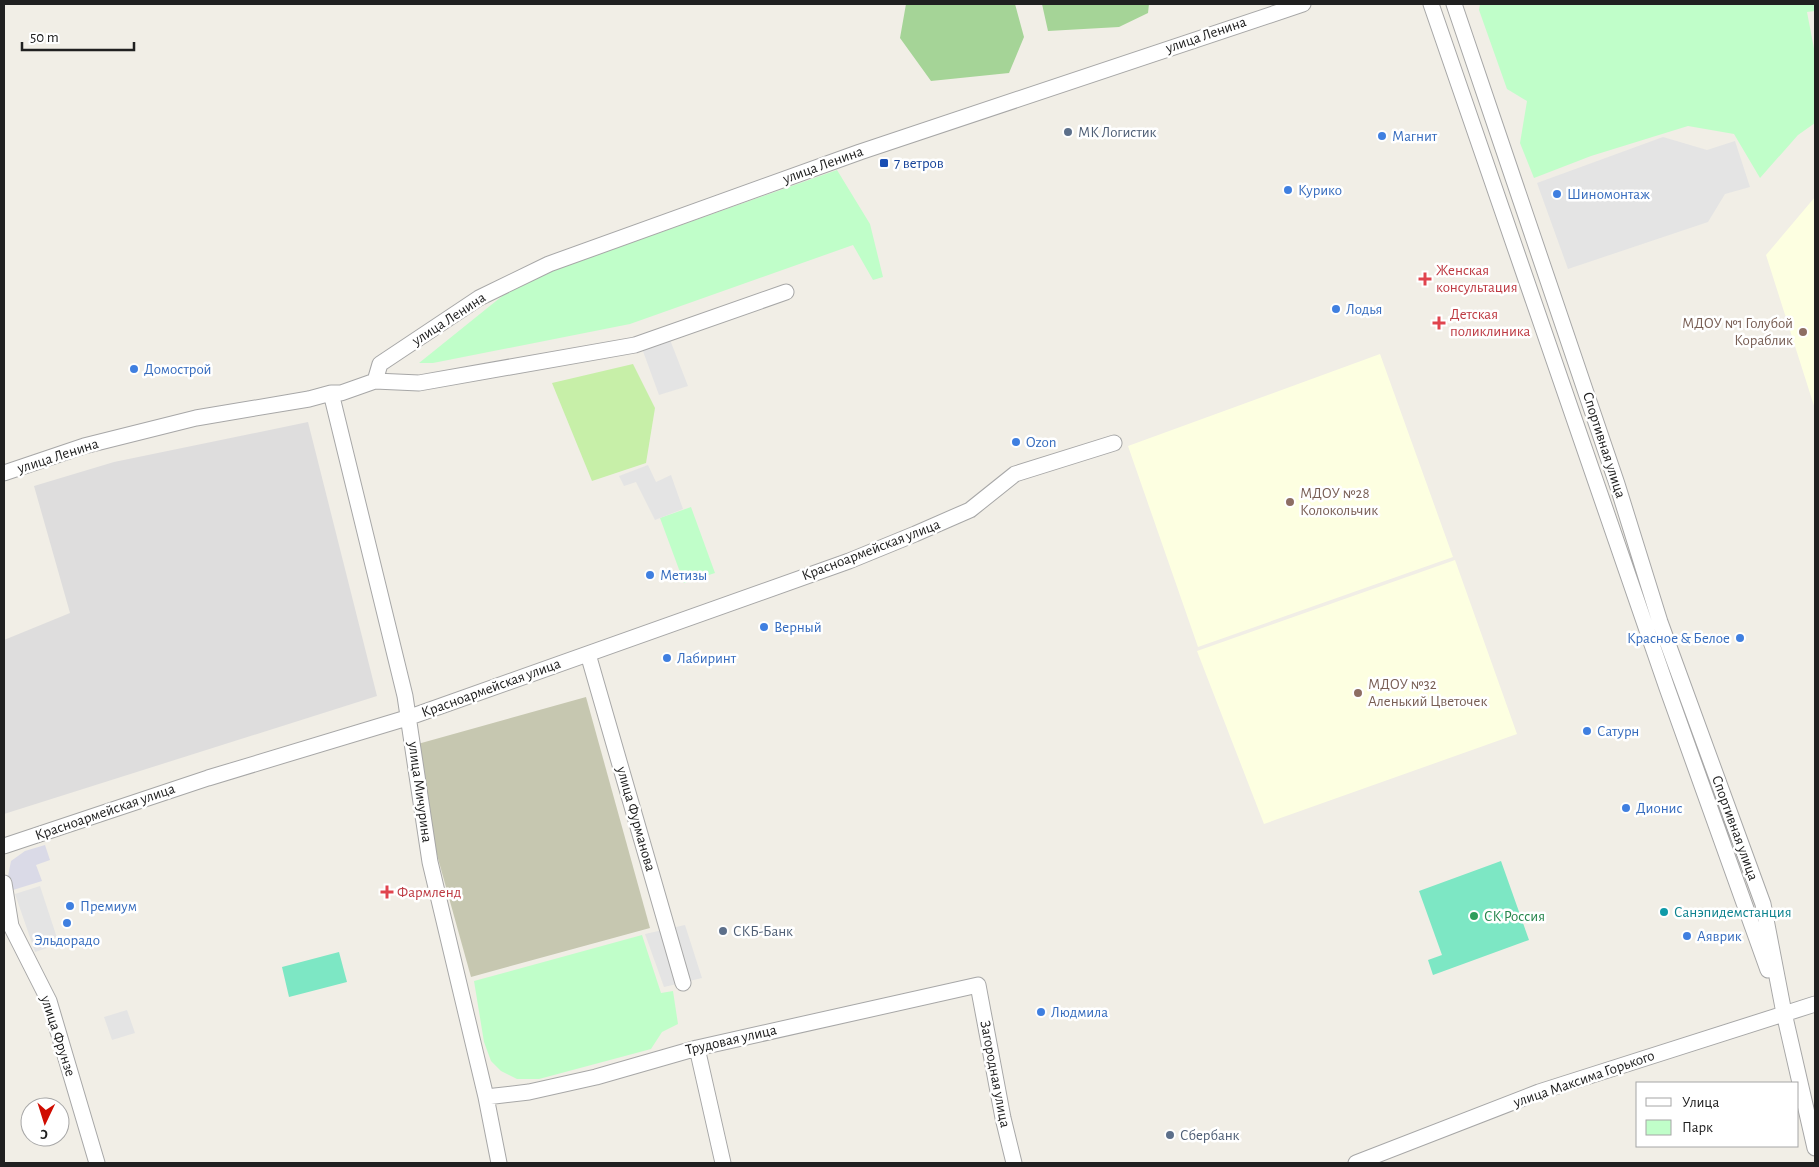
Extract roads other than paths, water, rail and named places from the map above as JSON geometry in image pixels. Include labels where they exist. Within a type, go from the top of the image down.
[{"type":"street","name":"улица Ленина","points":[[375,382],[380,364],[479,298],[548,264],[847,156],[1303,4]]},
{"type":"street","name":"Спортивная улица","points":[[1432,4],[1667,688],[1784,1013]]},
{"type":"street","name":"Спортивная улица","points":[[1454,4],[1617,484],[1660,622],[1763,904],[1784,1013]]},
{"type":"street","name":"улица Ленина","points":[[4,473],[84,446],[187,420],[309,399],[331,393],[341,393],[375,382],[419,383],[635,345],[786,292]]},
{"type":"street","name":"улица Мичурина","points":[[331,393],[410,717],[430,862],[486,1097],[499,1163]]},
{"type":"street","name":"Красноармейская улица","points":[[4,846],[208,778],[410,717],[849,561],[970,510],[1015,474],[1114,443]]},
{"type":"street","name":"улица Фурманова","points":[[588,654],[683,983]]},
{"type":"street","name":"улица Фрунзе","points":[[4,883],[11,926],[49,1001],[98,1163]]},
{"type":"street","name":"Трудовая улица","points":[[486,1097],[529,1092],[596,1077],[697,1048],[978,985]]},
{"type":"street","name":"Загородная улица","points":[[978,985],[1003,1118],[1014,1163]]},
{"type":"street","name":"улица Максима Горького","points":[[1356,1163],[1539,1092],[1815,1004]]},
{"type":"street","points":[[1784,1013],[1815,1148]]},
{"type":"street","points":[[697,1048],[723,1163]]},
{"type":"place","name":"МК Логистик","points":[[1068,132]]},
{"type":"place","name":"Магнит","points":[[1382,136]]},
{"type":"place","name":"7 ветров","points":[[884,163]]},
{"type":"place","name":"Курико","points":[[1288,190]]},
{"type":"place","name":"Шиномонтаж","points":[[1557,194]]},
{"type":"place","name":"Женская консультация","points":[[1425,279]]},
{"type":"place","name":"Лодья","points":[[1336,309]]},
{"type":"place","name":"Детская поликлиника","points":[[1439,323]]},
{"type":"place","name":"МДОУ №1 Голубой Кораблик","points":[[1803,332]]},
{"type":"place","name":"Домострой","points":[[134,369]]},
{"type":"place","name":"Ozon","points":[[1016,442]]},
{"type":"place","name":"МДОУ №28 Колокольчик","points":[[1290,502]]},
{"type":"place","name":"Метизы","points":[[650,575]]},
{"type":"place","name":"Верный","points":[[764,627]]},
{"type":"place","name":"Красное & Белое","points":[[1740,638]]},
{"type":"place","name":"Лабиринт","points":[[667,658]]},
{"type":"place","name":"МДОУ №32 Аленький Цветочек","points":[[1358,693]]},
{"type":"place","name":"Сатурн","points":[[1587,731]]},
{"type":"place","name":"Дионис","points":[[1626,808]]},
{"type":"place","name":"Фармленд","points":[[387,892]]},
{"type":"place","name":"Премиум","points":[[70,906]]},
{"type":"place","name":"Санэпидемстанция","points":[[1664,912]]},
{"type":"place","name":"СК Россия","points":[[1474,916]]},
{"type":"place","name":"Эльдорадо","points":[[67,923]]},
{"type":"place","name":"СКБ-Банк","points":[[723,931]]},
{"type":"place","name":"Аяврик","points":[[1687,936]]},
{"type":"place","name":"Людмила","points":[[1041,1012]]},
{"type":"place","name":"Сбербанк","points":[[1170,1135]]}]
